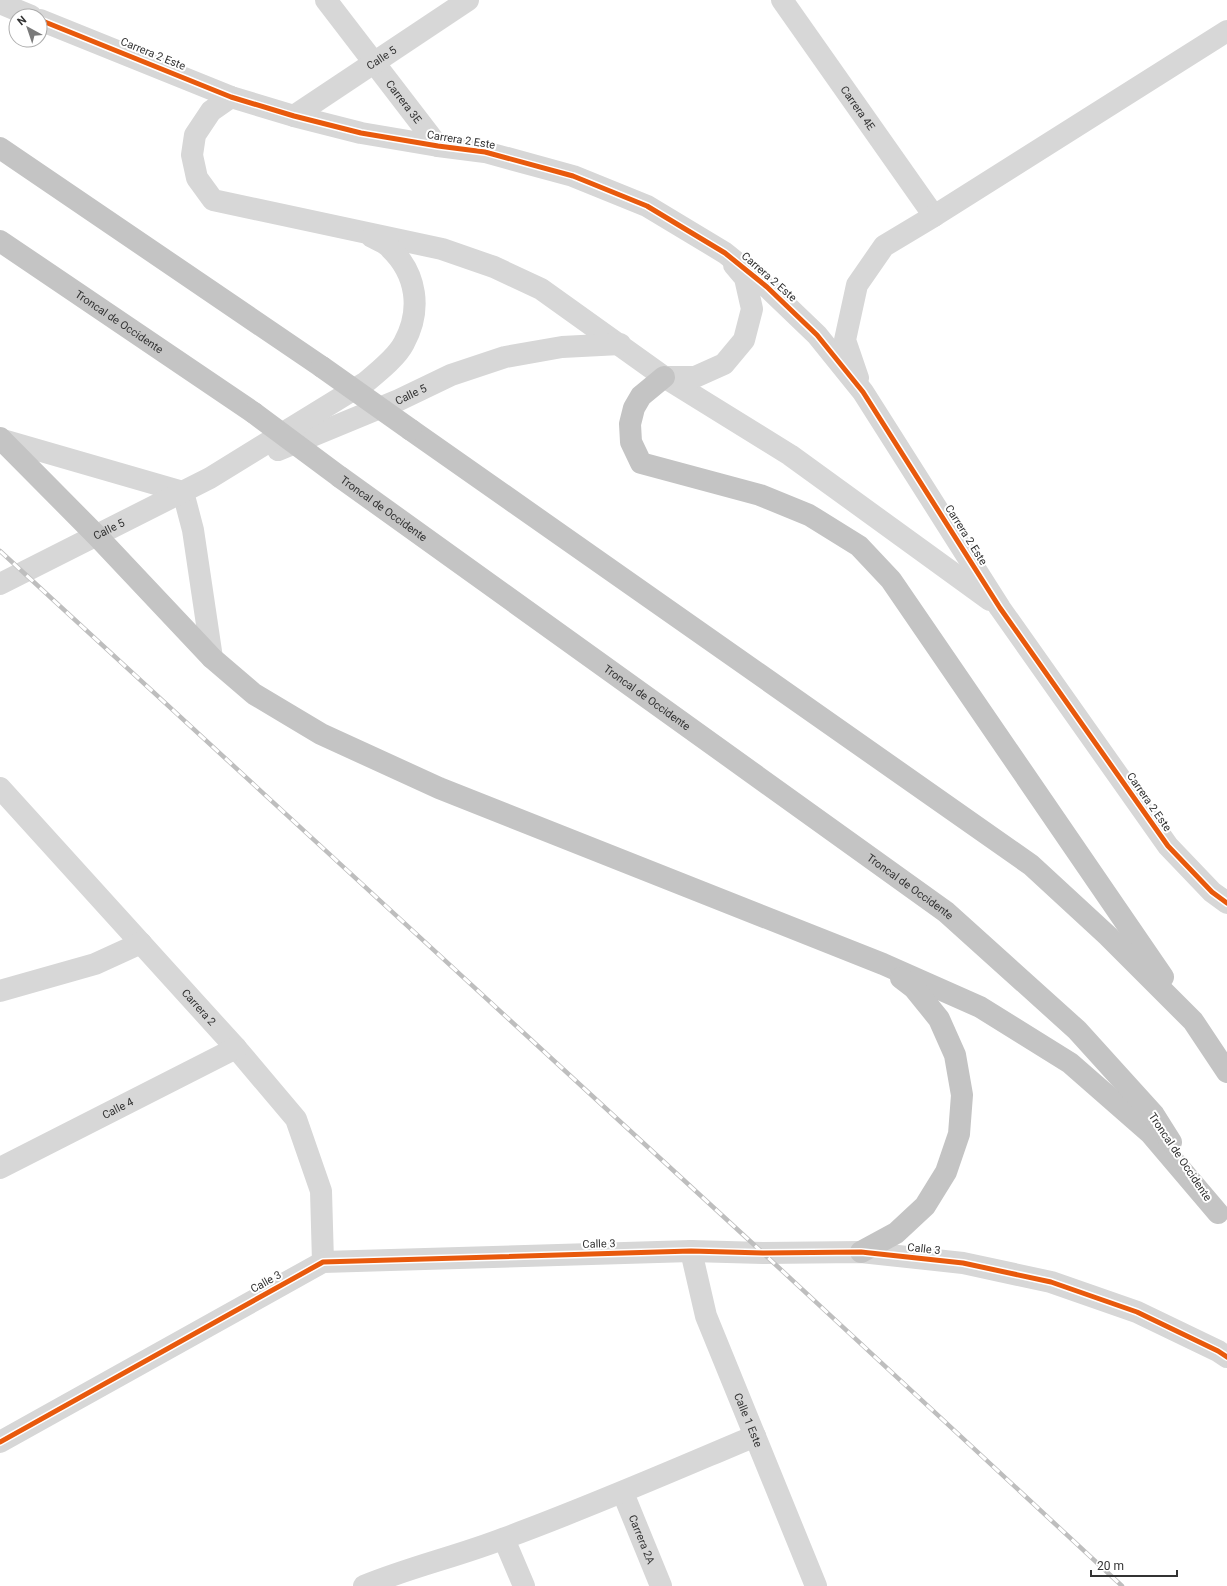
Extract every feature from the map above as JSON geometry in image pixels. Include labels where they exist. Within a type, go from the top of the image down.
[{"type":"highway","points":[[0,148],[322,367],[1031,865],[1108,936],[1193,1021]]},
{"type":"highway","name":"Troncal de Occidente","points":[[0,240],[254,413],[340,477],[946,912],[1077,1030],[1103,1058],[1154,1115],[1222,1220]]},
{"type":"highway","points":[[664,377],[641,396],[634,408],[630,424],[631,442],[641,463],[760,495],[809,515],[858,546],[891,580],[1227,1072]]},
{"type":"highway","points":[[1,439],[97,536],[212,658],[254,694],[321,734],[439,788],[883,964],[980,1006],[1070,1063],[1150,1132],[1222,1220]]},
{"type":"highway","points":[[861,1252],[896,1233],[925,1206],[946,1172],[959,1134],[962,1095],[955,1056],[939,1019],[914,988],[883,964]]},
{"type":"street","name":"Carrera 3E","points":[[326,0],[438,146]]},
{"type":"street","name":"Calle 5","points":[[294,116],[468,0]]},
{"type":"street","name":"Carrera 4E","points":[[782,0],[934,216]]},
{"type":"street","points":[[0,3],[12,8]]},
{"type":"street","name":"Carrera 2 Este","points":[[48,23],[231,97],[294,116],[361,133],[485,152],[573,176],[647,206],[725,253],[767,287],[817,335],[863,392],[1000,608],[1168,846],[1212,892],[1227,903]]},
{"type":"street","points":[[863,392],[845,340],[857,285],[884,246],[1227,31]]},
{"type":"street","points":[[231,97],[210,111],[195,136],[192,155],[197,178],[213,200],[442,249],[494,267],[541,289],[620,344],[664,377],[790,455],[1000,608]]},
{"type":"street","name":"Calle 5","points":[[3,584],[210,478],[366,382],[386,364],[404,344],[414,319],[415,292],[406,268],[390,247],[370,236],[341,228]]},
{"type":"street","points":[[664,377],[695,377],[724,364],[744,340],[752,309],[747,286],[745,278],[725,253]]},
{"type":"street","name":"Calle 5","points":[[210,478],[399,400],[451,375],[505,357],[562,347],[620,344]]},
{"type":"street","points":[[1,439],[183,492],[193,530],[212,658]]},
{"type":"street","name":"Carrera 2","points":[[5,801],[141,944],[236,1048],[296,1119],[321,1191],[323,1262]]},
{"type":"street","points":[[0,991],[95,964],[141,944]]},
{"type":"street","name":"Calle 4","points":[[0,1168],[236,1048]]},
{"type":"street","name":"Calle 3","points":[[0,1442],[323,1262],[691,1251],[763,1253],[861,1252],[963,1263],[1051,1282],[1136,1312],[1218,1351],[1227,1357]]},
{"type":"street","name":"Calle 1 Este","points":[[691,1251],[706,1316],[816,1586]]},
{"type":"street","points":[[364,1586],[390,1581],[504,1539],[623,1493],[755,1436]]},
{"type":"street","name":"Carrera 2A","points":[[623,1493],[662,1586]]},
{"type":"street","points":[[504,1539],[524,1586]]},
{"type":"railway","points":[[0,551],[763,1253],[1122,1586]]},
{"type":"cycle path","points":[[48,23],[231,97],[294,116],[361,133],[485,152],[573,176],[647,206],[725,253],[767,287],[817,335],[863,392],[1000,608],[1168,846],[1212,892],[1227,903]]},
{"type":"cycle path","points":[[0,1442],[323,1262],[691,1251],[763,1253],[861,1252],[963,1263],[1051,1282],[1137,1312],[1218,1351],[1227,1357]]}]
